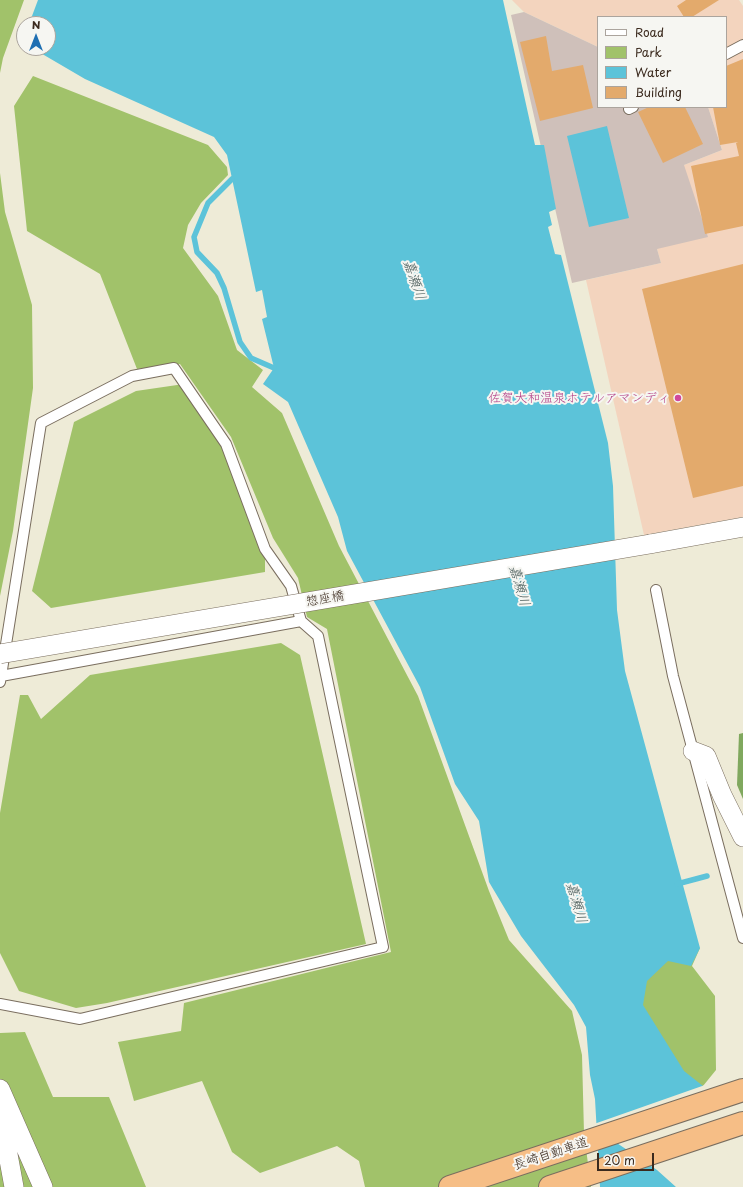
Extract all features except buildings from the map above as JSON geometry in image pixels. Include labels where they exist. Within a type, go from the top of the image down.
[{"type":"highway","name":"長崎自動車道","points":[[450,1187],[743,1090]]},
{"type":"highway","points":[[550,1187],[743,1123]]},
{"type":"street","name":"惣座橋","points":[[0,654],[743,527]]},
{"type":"street","points":[[693,751],[706,756],[722,796],[743,837]]},
{"type":"street","points":[[0,1089],[43,1187]]},
{"type":"street","points":[[0,1111],[14,1187]]},
{"type":"lane","points":[[727,53],[743,45]]},
{"type":"lane","points":[[0,1004],[80,1019],[382,947],[318,636],[301,621],[292,586],[265,549],[226,444],[174,368],[132,376],[41,423],[1,679],[301,621]]},
{"type":"lane","points":[[656,590],[673,676],[743,938]]},
{"type":"shaded area","name":"佐賀大和温泉ホテルアマンディ","points":[[512,0],[739,0],[743,6],[743,517],[644,535],[586,280],[661,263],[657,249],[684,165],[722,150],[708,108],[727,108],[727,16],[597,16],[597,47],[524,12]]},
{"type":"shaded area","points":[[524,12],[597,47],[597,108],[708,108],[722,150],[684,165],[708,237],[657,249],[661,263],[572,283],[511,15]]},
{"type":"green space","points":[[0,0],[24,0],[18,16],[16,16],[16,22],[3,58],[0,73]]},
{"type":"green space","points":[[33,76],[208,145],[227,167],[228,175],[201,203],[188,225],[183,248],[218,296],[237,350],[263,370],[252,387],[282,413],[339,546],[418,696],[489,891],[509,940],[572,1011],[582,1055],[584,1133],[591,1187],[365,1187],[359,1161],[337,1146],[260,1173],[232,1152],[202,1081],[134,1101],[118,1042],[181,1031],[184,1003],[391,952],[327,629],[307,617],[298,578],[273,538],[231,437],[180,364],[137,369],[100,274],[27,231],[14,106]]},
{"type":"green space","points":[[0,173],[5,212],[32,305],[33,388],[13,531],[0,596]]},
{"type":"green space","points":[[184,384],[226,444],[265,549],[265,572],[51,608],[32,591],[74,422],[136,391]]},
{"type":"green space","points":[[281,643],[300,655],[366,944],[107,1003],[76,1008],[19,991],[0,953],[0,813],[20,695],[28,695],[41,719],[90,675]]},
{"type":"green space","points":[[743,733],[743,799],[737,785],[739,734]]},
{"type":"green space","points":[[686,937],[700,948],[692,966],[715,996],[716,1070],[703,1086],[729,1163],[625,1006],[634,980]]},
{"type":"green space","points":[[25,1032],[53,1097],[109,1097],[146,1187],[0,1187],[0,1033]]},
{"type":"water","name":"嘉瀬川","points":[[38,0],[503,0],[535,145],[544,145],[556,209],[549,212],[552,225],[548,227],[555,254],[561,255],[608,443],[613,486],[617,610],[625,671],[700,948],[691,966],[668,961],[647,981],[643,1005],[684,1071],[703,1086],[729,1163],[729,1187],[600,1187],[595,1099],[590,1075],[586,1027],[574,1005],[521,936],[489,882],[479,821],[455,784],[420,687],[347,551],[338,517],[288,402],[263,384],[274,368],[262,319],[267,317],[262,290],[256,292],[227,155],[214,137],[85,79],[46,56],[56,56],[56,16],[32,16]]},
{"type":"water","points":[[607,126],[629,218],[589,227],[567,136]]},
{"type":"pier","points":[[705,1085],[731,1163],[731,1187],[676,1187],[657,1170],[596,1129],[594,1131],[594,1124]]},
{"type":"waterway","points":[[232,179],[208,203],[194,237],[197,252],[217,273],[224,288],[240,342],[251,358],[274,368]]},
{"type":"waterway","points":[[677,884],[707,876]]},
{"type":"place","name":"佐賀大和温泉ホテルアマンディ","points":[[678,398]]}]
